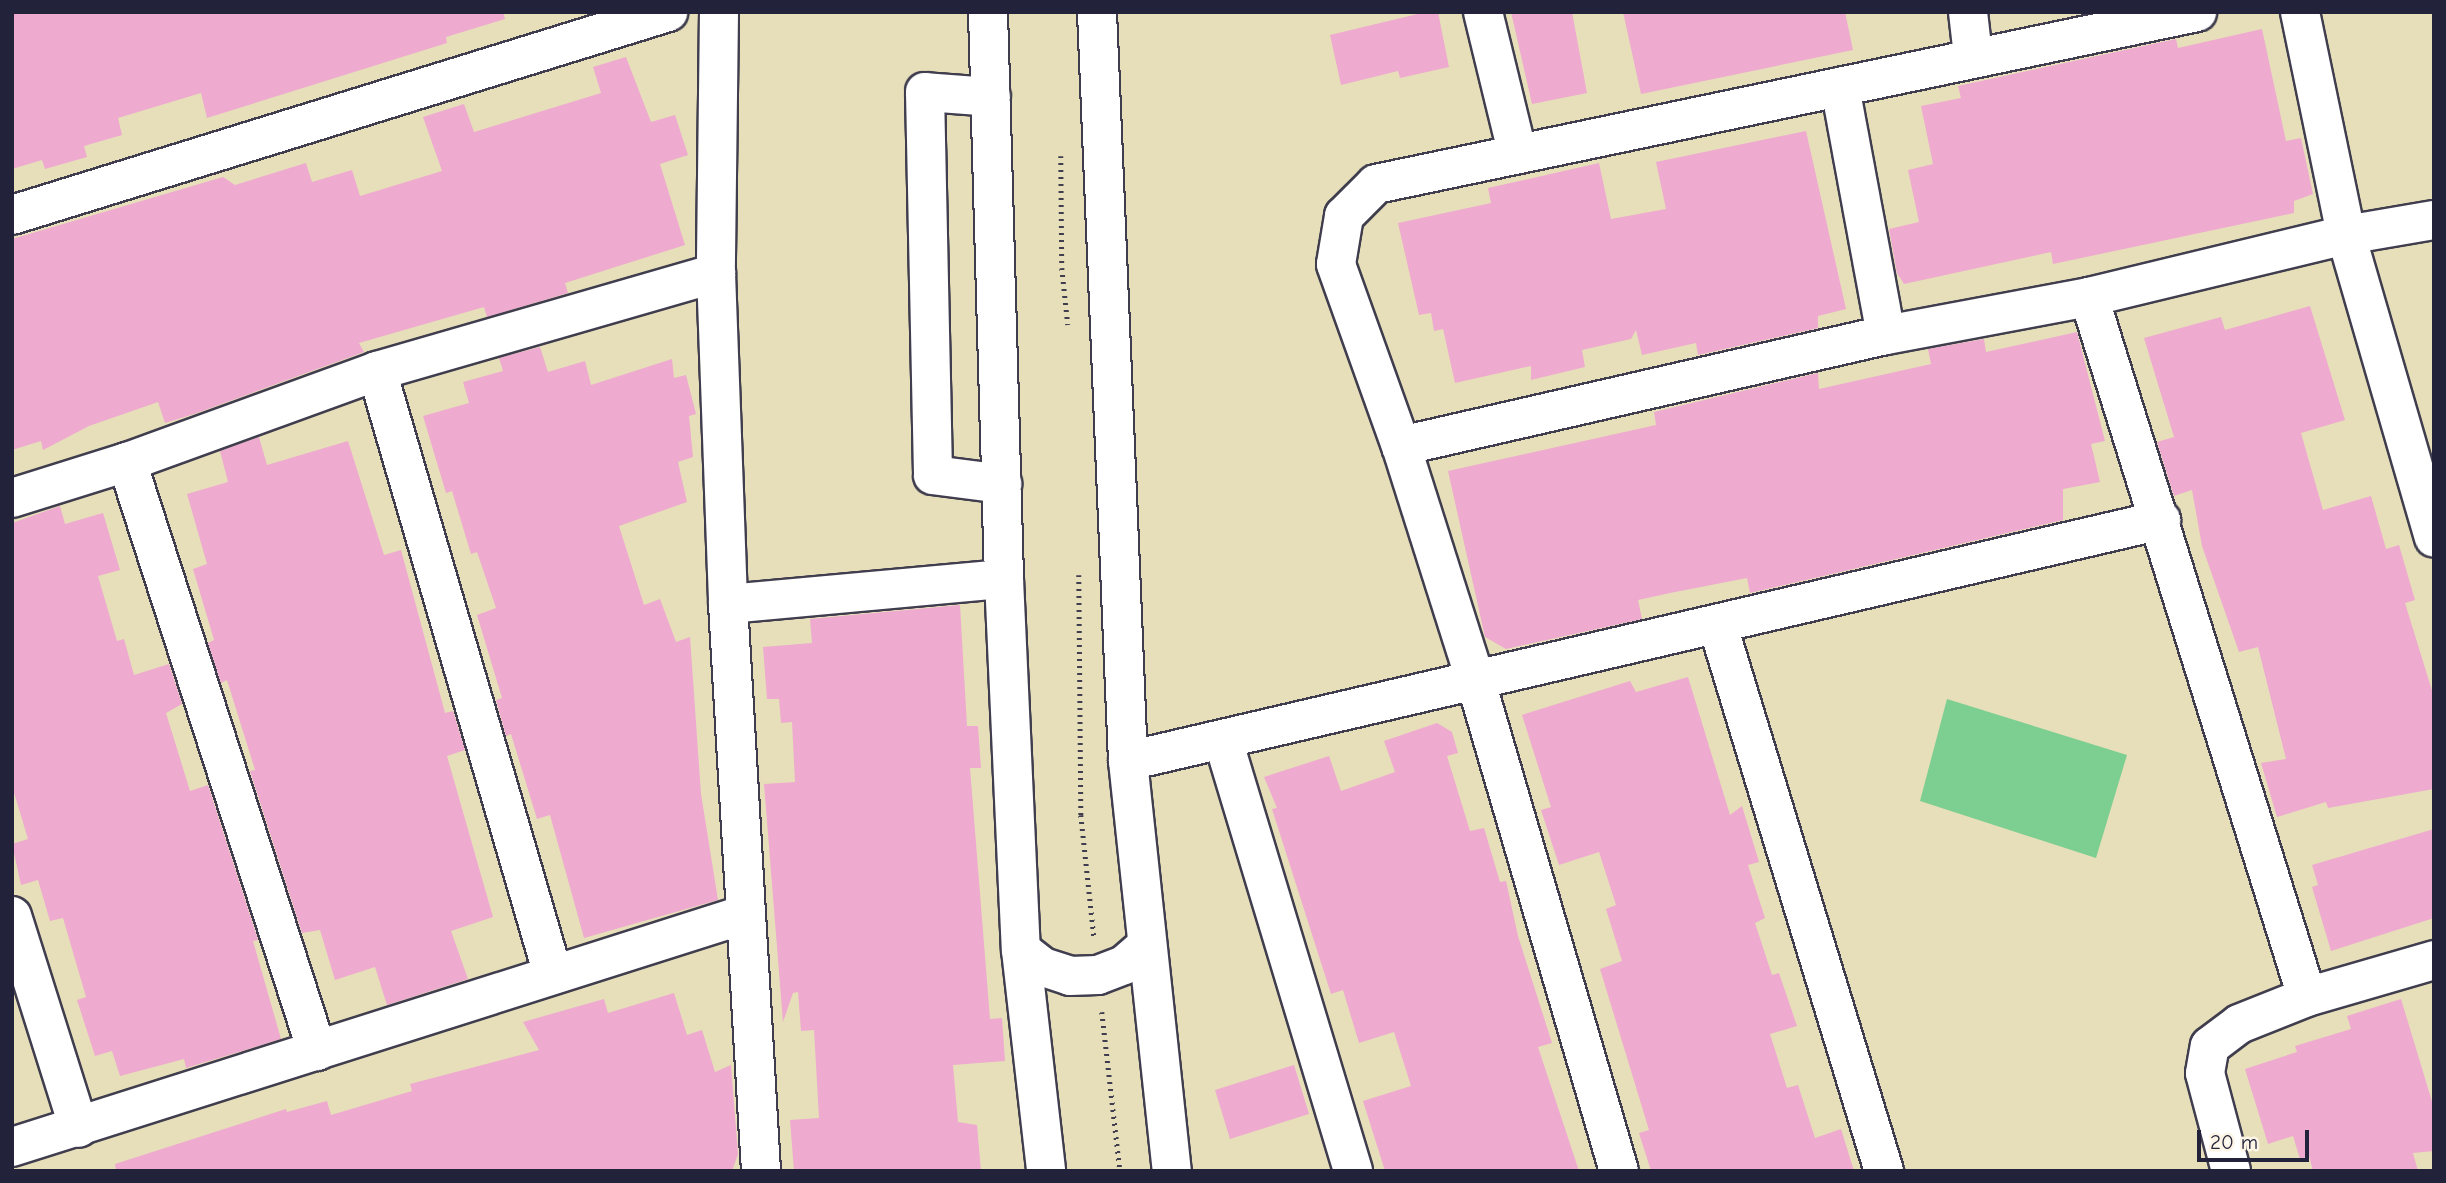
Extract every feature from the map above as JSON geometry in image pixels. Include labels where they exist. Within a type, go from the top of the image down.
[{"type":"street","points":[[12,215],[668,12]]},
{"type":"street","points":[[719,12],[716,273],[727,604],[743,915],[761,1171]]},
{"type":"street","points":[[988,12],[1004,579],[1021,950],[1046,1171]]},
{"type":"street","points":[[1097,12],[1128,761],[1172,1171]]},
{"type":"street","points":[[1483,12],[1517,152]]},
{"type":"street","points":[[1968,12],[1973,55]]},
{"type":"street","points":[[1619,1171],[1476,682],[1401,446],[1336,264],[1344,216],[1376,184],[1517,152],[1840,87],[1973,55],[2197,12]]},
{"type":"street","points":[[2300,12],[2346,235],[2434,537]]},
{"type":"street","points":[[1840,87],[1886,335]]},
{"type":"street","points":[[992,96],[925,92],[933,475],[1002,484]]},
{"type":"street","points":[[1401,446],[1886,335],[2089,297],[2346,235],[2434,220]]},
{"type":"street","points":[[12,498],[127,463],[377,371],[716,273]]},
{"type":"street","points":[[2089,297],[2161,520],[2307,998]]},
{"type":"street","points":[[377,371],[553,975]]},
{"type":"street","points":[[127,463],[317,1051]]},
{"type":"street","points":[[1128,761],[1718,626],[2161,520]]},
{"type":"street","points":[[727,604],[1004,579]]},
{"type":"street","points":[[1718,626],[1884,1171]]},
{"type":"street","points":[[1223,740],[1353,1171]]},
{"type":"street","points":[[12,1147],[79,1128],[743,915]]},
{"type":"street","points":[[12,916],[79,1128]]},
{"type":"street","points":[[1021,950],[1043,967],[1070,976],[1098,975],[1124,965],[1146,946]]},
{"type":"street","points":[[2231,1171],[2205,1073],[2205,1057],[2210,1046],[2239,1024],[2307,998],[2433,964]]},
{"type":"green space","points":[[1947,699],[2127,755],[2096,858],[1920,801]]},
{"type":"building","points":[[12,12],[503,12],[505,19],[446,37],[447,43],[207,118],[201,93],[118,118],[122,135],[84,146],[87,157],[45,169],[42,160],[12,169]]},
{"type":"building","points":[[1426,12],[1438,12],[1449,67],[1400,78],[1398,71],[1341,85],[1330,35]]},
{"type":"building","points":[[1511,12],[1572,12],[1587,93],[1532,104]]},
{"type":"building","points":[[1623,12],[1845,12],[1853,50],[1641,94]]},
{"type":"building","points":[[2262,29],[2286,141],[2301,138],[2313,194],[2294,201],[2294,213],[2053,264],[2051,252],[1904,284],[1897,273],[1889,229],[1919,222],[1908,170],[1933,164],[1921,106],[1961,98],[1958,86],[2176,39],[2178,48]]},
{"type":"building","points":[[626,57],[651,122],[675,115],[688,155],[660,164],[685,245],[565,283],[568,293],[487,317],[484,307],[359,343],[364,352],[165,423],[158,402],[89,426],[43,450],[41,441],[12,450],[12,239],[223,177],[235,185],[306,163],[312,182],[352,170],[360,196],[442,171],[423,117],[464,104],[474,132],[601,93],[593,67]]},
{"type":"building","points":[[1806,131],[1846,309],[1818,316],[1818,328],[1698,355],[1696,343],[1642,355],[1636,330],[1631,339],[1582,350],[1585,367],[1531,380],[1531,366],[1455,383],[1443,329],[1434,331],[1431,313],[1419,315],[1398,223],[1491,203],[1488,188],[1599,163],[1611,219],[1666,209],[1656,162]]},
{"type":"building","points":[[2310,306],[2345,420],[2301,433],[2323,510],[2371,496],[2386,549],[2399,545],[2415,600],[2405,603],[2434,697],[2434,789],[2328,808],[2326,802],[2277,817],[2261,763],[2286,759],[2258,647],[2239,652],[2202,546],[2192,490],[2174,496],[2157,442],[2174,437],[2144,338],[2221,317],[2225,330]]},
{"type":"building","points":[[2077,332],[2105,441],[2091,444],[2100,482],[2063,489],[2063,520],[1750,593],[1747,578],[1638,600],[1642,619],[1506,649],[1485,637],[1448,471],[1656,425],[1654,412],[1818,373],[1819,389],[1931,364],[1928,349],[1984,339],[1986,352]]},
{"type":"building","points":[[540,347],[548,372],[585,361],[591,385],[672,359],[674,378],[686,375],[696,414],[689,416],[693,457],[678,462],[687,502],[619,526],[644,605],[660,599],[676,642],[690,637],[701,794],[718,900],[584,938],[550,815],[537,819],[511,734],[506,736],[496,700],[502,698],[477,615],[496,608],[477,552],[471,554],[452,491],[446,493],[423,416],[469,403],[463,382],[503,371],[499,358]]},
{"type":"building","points":[[259,437],[267,465],[348,441],[384,555],[401,550],[445,713],[453,711],[465,750],[447,756],[493,917],[451,931],[468,979],[387,1005],[375,967],[335,980],[320,930],[302,933],[250,771],[255,770],[227,680],[221,683],[208,643],[214,640],[193,569],[207,564],[187,494],[228,482],[220,451]]},
{"type":"building","points":[[60,506],[65,524],[103,513],[120,570],[98,576],[117,641],[124,639],[134,675],[169,664],[182,704],[166,713],[190,791],[208,785],[258,940],[253,941],[281,1039],[186,1068],[184,1059],[120,1076],[112,1051],[95,1056],[77,1000],[86,997],[63,918],[50,921],[38,880],[21,885],[12,844],[28,839],[12,786],[12,523]]},
{"type":"building","points":[[960,605],[967,726],[978,726],[981,768],[970,768],[990,1019],[1002,1018],[1005,1061],[953,1065],[958,1122],[977,1125],[981,1171],[794,1171],[790,1120],[819,1118],[814,1030],[801,1031],[798,992],[793,993],[783,1022],[764,784],[795,782],[792,722],[781,723],[779,699],[767,699],[763,647],[812,643],[810,619]]},
{"type":"building","points":[[1688,677],[1730,815],[1742,806],[1759,862],[1748,865],[1765,918],[1755,923],[1772,975],[1779,973],[1797,1026],[1770,1034],[1787,1088],[1798,1085],[1815,1138],[1841,1129],[1854,1171],[1651,1171],[1639,1133],[1649,1130],[1600,969],[1622,961],[1606,909],[1616,905],[1599,852],[1559,865],[1541,810],[1551,807],[1522,715],[1630,681],[1636,692]]},
{"type":"building","points":[[1437,723],[1452,732],[1458,753],[1447,756],[1470,831],[1484,828],[1500,882],[1506,881],[1518,936],[1552,1043],[1538,1047],[1579,1171],[1385,1171],[1363,1101],[1411,1086],[1394,1032],[1359,1043],[1343,990],[1331,994],[1272,809],[1277,808],[1264,777],[1329,756],[1341,791],[1395,772],[1384,741]]},
{"type":"building","points":[[2434,829],[2434,918],[2331,951],[2312,887],[2318,885],[2312,865]]},
{"type":"building","points":[[674,993],[687,1035],[702,1030],[715,1072],[731,1065],[738,1154],[732,1171],[116,1171],[115,1164],[286,1109],[287,1112],[327,1101],[331,1115],[412,1091],[410,1084],[539,1050],[523,1022],[604,999],[608,1013]]},
{"type":"building","points":[[2401,999],[2434,1108],[2434,1151],[2413,1153],[2418,1171],[2313,1171],[2309,1156],[2300,1159],[2293,1136],[2268,1144],[2245,1069],[2297,1052],[2295,1046],[2351,1029],[2347,1016]]},
{"type":"building","points":[[1294,1065],[1309,1114],[1230,1139],[1215,1090]]}]
